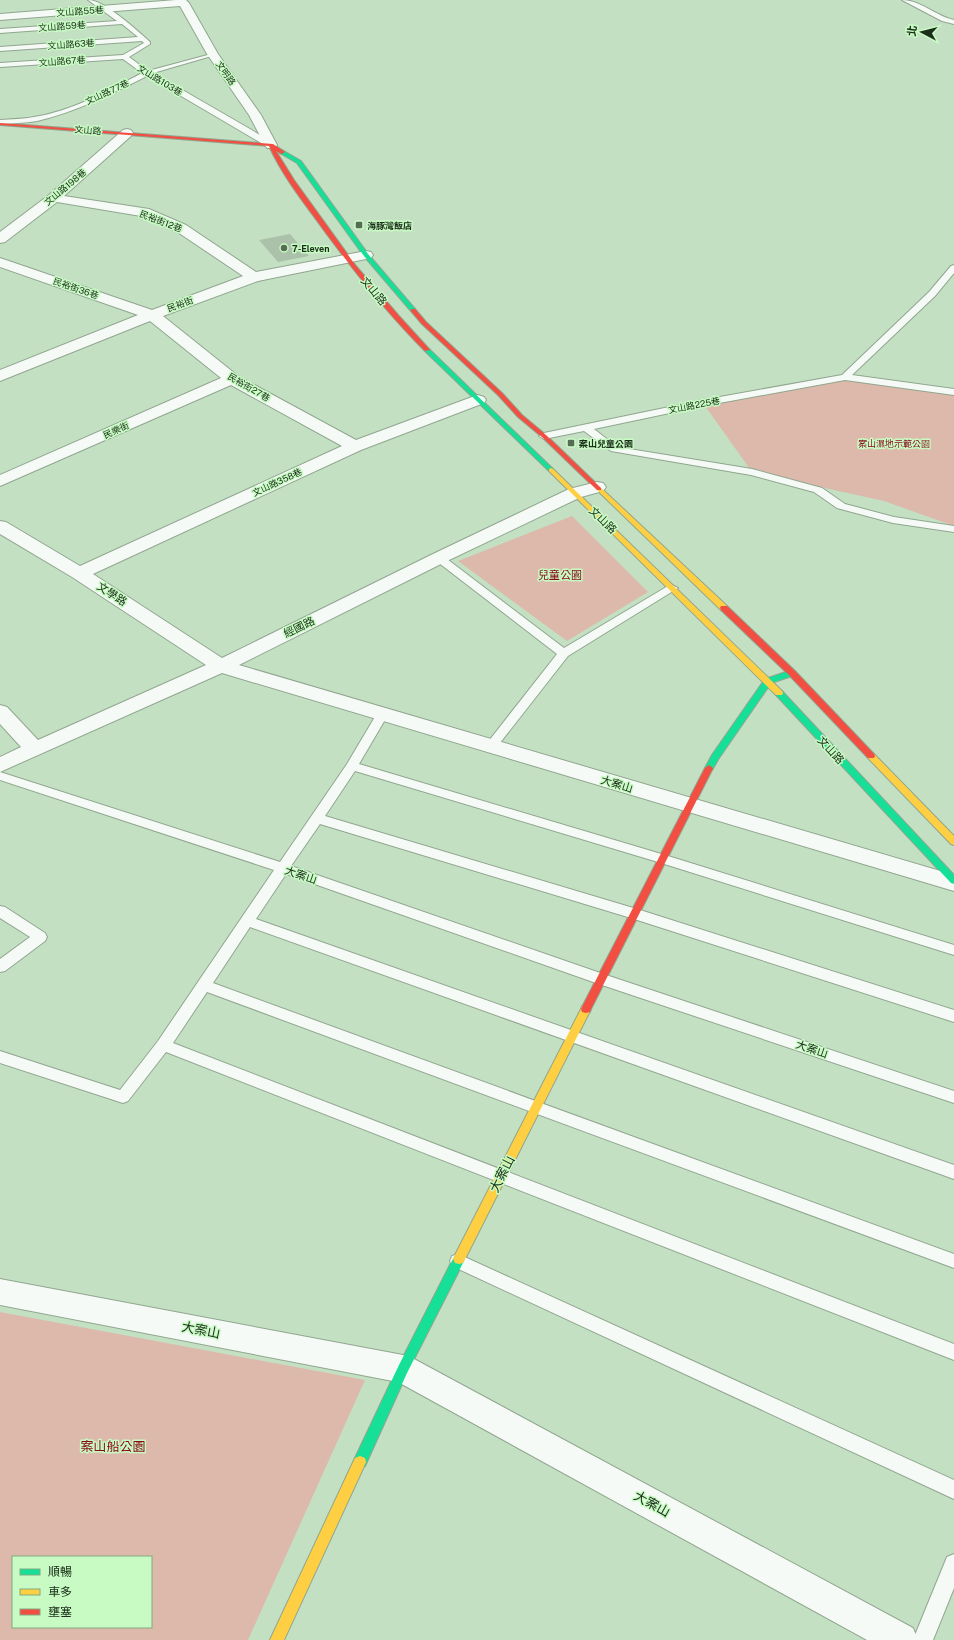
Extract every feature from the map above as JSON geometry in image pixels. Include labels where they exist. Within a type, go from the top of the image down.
[{"type":"main road","name":"文山路","points":[[0,123],[271,145],[299,162],[366,255],[424,323],[500,394],[520,416],[544,436],[792,673],[954,842]]},
{"type":"main road","name":"文山路","points":[[271,145],[279,163],[346,259],[404,327],[768,681],[954,882]]},
{"type":"main road","points":[[768,681],[792,673]]},
{"type":"main road","name":"大案山","points":[[277,1640],[403,1369],[601,979],[715,757],[768,681]]},
{"type":"street","name":"文山路55巷","points":[[0,17],[183,1]]},
{"type":"street","name":"文明路","points":[[183,1],[213,54],[255,115],[271,145]]},
{"type":"street","name":"文山路198巷","points":[[0,239],[54,198],[127,133]]},
{"type":"street","name":"民裕街12巷","points":[[54,198],[144,212],[181,228],[254,277]]},
{"type":"street","name":"民裕街","points":[[3,372],[152,314],[254,277],[366,255]]},
{"type":"street","name":"民裕街36巷","points":[[0,262],[152,314]]},
{"type":"street","name":"民裕街27巷","points":[[152,314],[232,379],[354,446]]},
{"type":"street","name":"民樂街","points":[[0,481],[232,379]]},
{"type":"street","name":"文山路358巷","points":[[79,573],[354,446],[478,400]]},
{"type":"street","name":"經國路","points":[[0,765],[222,666],[438,558],[575,493],[597,487]]},
{"type":"street","name":"文學路","points":[[0,526],[79,573],[222,666]]},
{"type":"street","name":"大案山","points":[[222,666],[383,712],[691,806],[954,882]]},
{"type":"street","points":[[0,712],[35,749]]},
{"type":"street","name":"大案山","points":[[0,1292],[403,1369],[901,1640]]},
{"type":"lane","points":[[91,0],[123,22],[143,39]]},
{"type":"lane","points":[[905,0],[944,20],[954,22]]},
{"type":"lane","name":"文山路59巷","points":[[0,30],[123,22]]},
{"type":"lane","name":"文山路63巷","points":[[0,49],[143,39]]},
{"type":"lane","name":"文山路103巷","points":[[143,39],[148,43],[124,57],[147,73],[271,145]]},
{"type":"lane","name":"文山路77巷","points":[[0,123],[35,119],[74,108],[111,92],[147,73],[213,54]]},
{"type":"lane","name":"文山路67巷","points":[[0,65],[124,57]]},
{"type":"lane","points":[[845,377],[932,294],[954,268]]},
{"type":"lane","name":"文山路225巷","points":[[544,436],[703,403],[845,377],[954,392]]},
{"type":"lane","points":[[586,427],[614,449],[752,472],[818,490],[841,506],[893,520],[954,529]]},
{"type":"lane","points":[[438,558],[564,653]]},
{"type":"lane","points":[[492,745],[564,653],[672,588]]},
{"type":"lane","points":[[0,1057],[123,1098],[163,1045],[352,766],[383,712]]},
{"type":"lane","points":[[352,766],[663,859],[954,950]]},
{"type":"lane","name":"大案山","points":[[0,776],[283,868],[601,979],[954,1097]]},
{"type":"lane","points":[[316,818],[635,914],[954,1016]]},
{"type":"lane","points":[[0,911],[40,937],[0,967]]},
{"type":"lane","points":[[247,921],[954,1172]]},
{"type":"lane","points":[[204,985],[954,1261]]},
{"type":"lane","points":[[163,1045],[954,1352]]},
{"type":"lane","points":[[458,1261],[954,1490]]},
{"type":"lane","points":[[923,1640],[954,1564]]},
{"type":"green space","name":"案山濕地示範公園","points":[[845,377],[954,392],[954,526],[884,501],[752,472],[703,403]]},
{"type":"green space","name":"兒童公園","points":[[572,516],[648,592],[567,641],[458,561]]},
{"type":"green space","name":"案山船公園","points":[[0,1312],[365,1380],[248,1640],[0,1640]]},
{"type":"building","name":"7-Eleven","points":[[290,234],[309,256],[278,262],[259,240]]},
{"type":"traffic: fast","points":[[282,152],[299,162],[366,255],[413,310]]},
{"type":"traffic: fast","points":[[427,350],[551,470]]},
{"type":"traffic: fast","points":[[709,768],[715,757],[768,681],[792,673]]},
{"type":"traffic: fast","points":[[779,693],[954,881]]},
{"type":"traffic: fast","points":[[360,1462],[403,1369],[459,1259]]},
{"type":"traffic: slow","points":[[551,470],[779,693]]},
{"type":"traffic: slow","points":[[599,489],[724,608]]},
{"type":"traffic: slow","points":[[871,756],[954,842]]},
{"type":"traffic: slow","points":[[459,1259],[586,1009]]},
{"type":"traffic: slow","points":[[277,1640],[360,1462]]},
{"type":"traffic: jam","points":[[0,124],[271,145],[282,152]]},
{"type":"traffic: jam","points":[[271,145],[291,180],[341,250],[382,301],[427,350]]},
{"type":"traffic: jam","points":[[413,310],[424,323],[500,394],[520,416],[544,436],[599,489]]},
{"type":"traffic: jam","points":[[724,608],[792,673],[871,756]]},
{"type":"traffic: jam","points":[[586,1009],[709,768]]},
{"type":"place","name":"海豚灣飯店","points":[[359,225]]},
{"type":"place","name":"7-Eleven","points":[[284,248]]},
{"type":"place","name":"案山兒童公園","points":[[571,443]]}]
